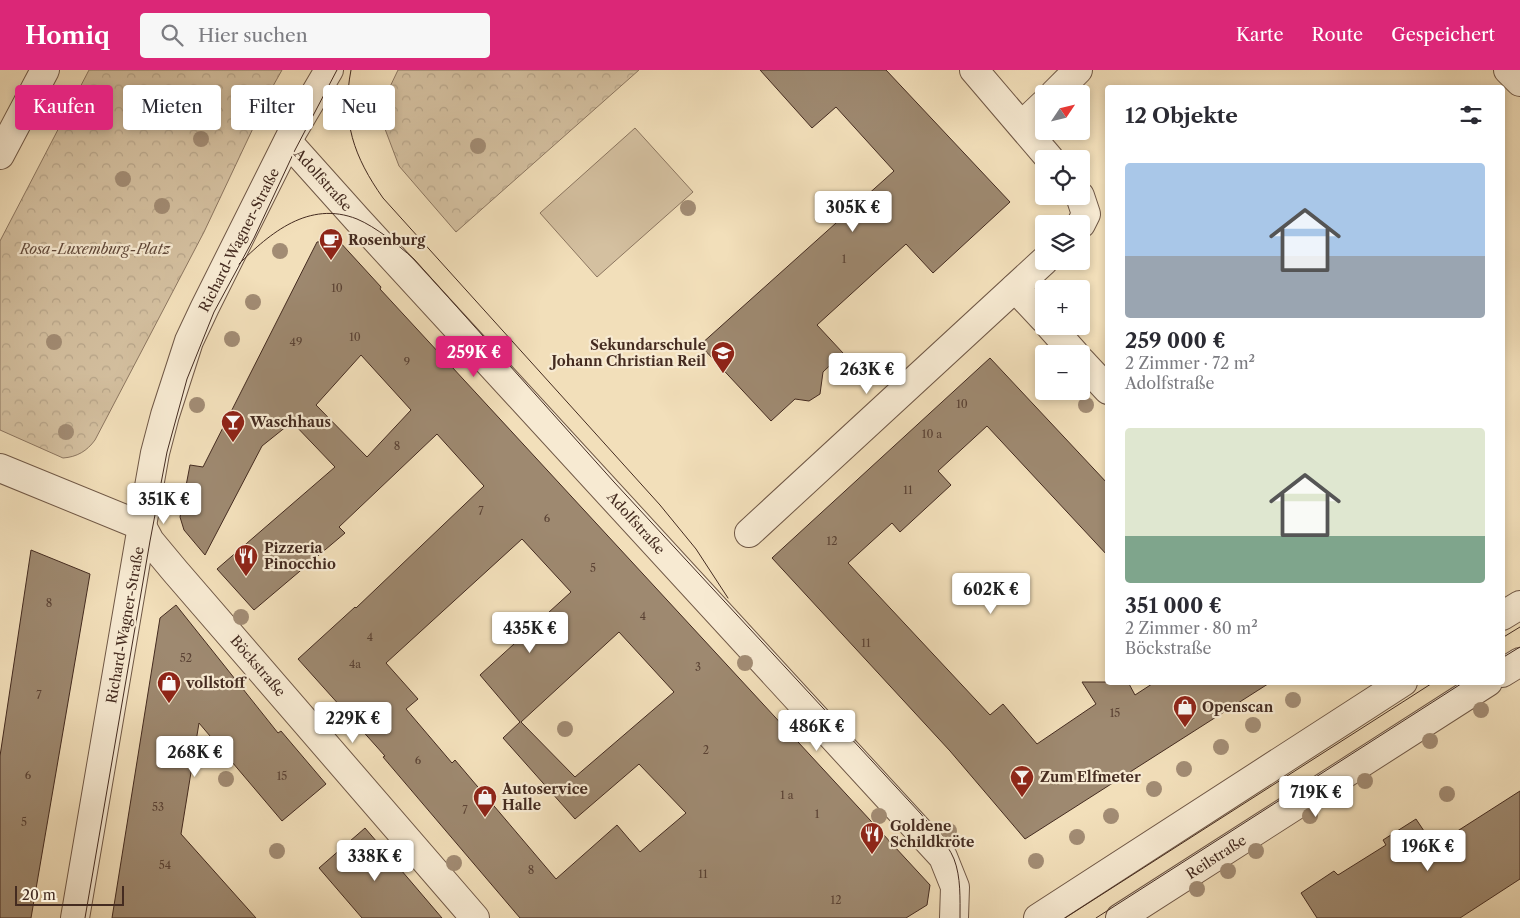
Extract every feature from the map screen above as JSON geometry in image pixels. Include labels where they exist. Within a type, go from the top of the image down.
[{"type":"street","points":[[0,155],[45,70]]},
{"type":"street","name":"Richard-Wagner-Straße","points":[[75,918],[155,453],[163,424],[189,342],[204,308],[288,142],[329,70]]},
{"type":"street","points":[[974,70],[1043,150]]},
{"type":"street","points":[[1063,85],[1078,70]]},
{"type":"street","points":[[1508,70],[1520,82]]},
{"type":"street","points":[[1022,125],[1035,113]]},
{"type":"street","name":"Adolfstraße","points":[[288,142],[943,857],[955,887],[954,918]]},
{"type":"street","points":[[749,533],[1035,269]]},
{"type":"street","points":[[1015,288],[1035,309]]},
{"type":"street","points":[[1058,335],[1067,345]]},
{"type":"street","points":[[1090,371],[1105,387]]},
{"type":"street","points":[[0,468],[142,526]]},
{"type":"street","name":"Böckstraße","points":[[142,526],[150,541],[175,571],[476,918]]},
{"type":"street","points":[[1505,614],[1520,605]]},
{"type":"street","points":[[1505,672],[1520,662]]},
{"type":"street","points":[[1038,918],[1398,685]]},
{"type":"street","name":"Reilstraße","points":[[1120,918],[1483,685]]},
{"type":"green space","name":"Rosa-Luxemburg-Platz","points":[[89,70],[282,70],[274,85],[231,85],[231,130],[252,130],[204,232],[95,440],[81,453],[63,458],[0,430],[0,241],[58,130],[113,130],[113,85],[81,85]]},
{"type":"green space","points":[[398,70],[639,70],[456,232],[399,166],[385,130],[395,130],[395,85],[391,85]]},
{"type":"green space","points":[[635,128],[693,192],[597,277],[540,213]]},
{"type":"building","points":[[760,70],[886,70],[1010,202],[933,273],[906,244],[817,325],[843,353],[823,372],[820,394],[809,401],[795,399],[771,421],[700,345],[894,171],[836,107],[812,128]]},
{"type":"building","points":[[338,240],[381,287],[380,289],[930,885],[927,905],[906,918],[520,918],[383,757],[385,756],[298,659],[356,608],[484,486],[437,434],[339,527],[345,533],[254,610],[217,569],[335,467],[292,422],[262,446],[205,555],[184,530],[180,517],[190,465],[203,467],[317,242]],"holes":[[[361,355],[411,410],[367,457],[316,405]],[[522,539],[571,592],[480,675],[520,722],[503,738],[575,819],[639,764],[686,813],[640,852],[617,825],[556,879],[455,760],[452,763],[406,709],[418,699],[386,663]],[[619,632],[674,692],[575,777],[521,722]]]},
{"type":"building","points":[[990,358],[1105,481],[1105,553],[987,426],[938,471],[951,485],[900,532],[892,523],[848,563],[990,715],[1003,704],[1037,744],[1096,704],[1082,682],[1105,682],[1105,685],[1130,685],[1135,695],[1150,685],[1266,685],[1025,839],[950,751],[772,558]]},
{"type":"building","points":[[31,550],[90,574],[31,918],[0,918],[0,756]]},
{"type":"building","points":[[176,605],[278,733],[281,731],[326,784],[282,821],[199,723],[181,834],[256,918],[112,918],[160,618]]},
{"type":"building","points":[[1520,791],[1520,879],[1460,918],[1317,918],[1301,893],[1334,871],[1338,875],[1386,845],[1383,840],[1416,819],[1434,846]]},
{"type":"building","points":[[365,828],[442,918],[362,918],[319,868]]},
{"type":"tram line","points":[[85,918],[150,541],[167,452],[187,379],[214,312],[254,238],[295,150],[337,70]]},
{"type":"tram line","points":[[351,70],[348,106],[352,138],[364,168],[383,198],[660,505],[696,549],[728,598]]},
{"type":"tram line","points":[[239,264],[277,231],[307,217],[323,214],[339,214],[364,222],[387,237],[414,259],[614,482],[939,835],[951,853],[958,873],[960,918]]},
{"type":"tram line","points":[[1505,636],[1520,627]]},
{"type":"tram line","points":[[1505,656],[1520,647]]},
{"type":"tram line","points":[[1065,918],[1429,685]]},
{"type":"tram line","points":[[1096,918],[1459,685]]},
{"type":"place","name":"Rosenburg","points":[[331,261]]},
{"type":"place","name":"Sekundarschule Johann Christian Reil","points":[[723,374]]},
{"type":"place","name":"Waschhaus","points":[[233,443]]},
{"type":"place","name":"Pizzeria Pinocchio","points":[[246,577]]},
{"type":"place","name":"vollstoff","points":[[169,704]]},
{"type":"place","name":"Openscan","points":[[1185,728]]},
{"type":"place","name":"Zum Elfmeter","points":[[1022,798]]},
{"type":"place","name":"Autoservice Halle","points":[[485,818]]},
{"type":"place","name":"Goldene Schildkröte","points":[[872,855]]}]
